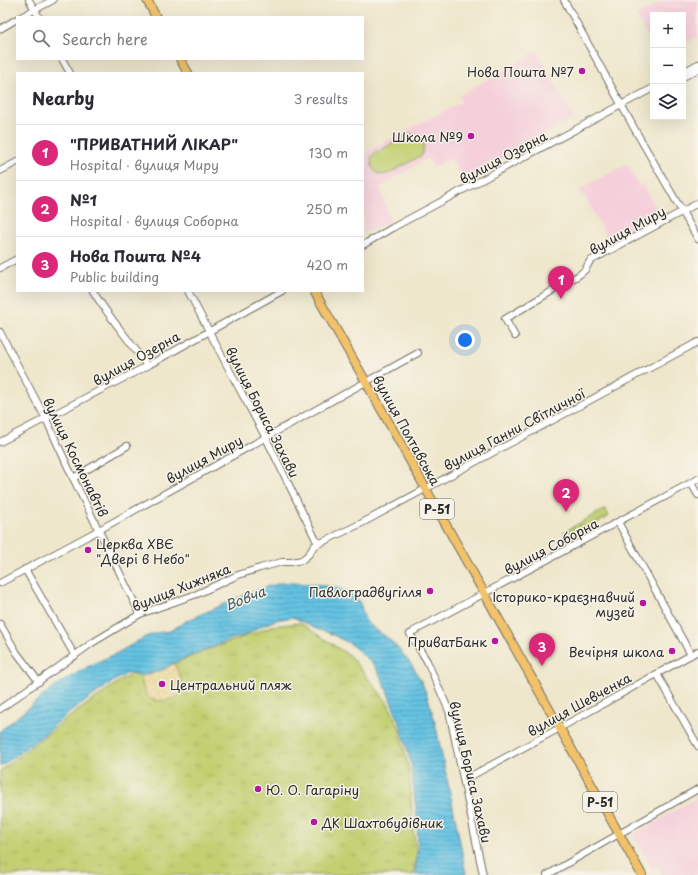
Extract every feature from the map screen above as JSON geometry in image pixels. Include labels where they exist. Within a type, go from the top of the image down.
[{"type":"main road","points":[[147,0],[155,16]]},
{"type":"main road","points":[[180,60],[184,72]]},
{"type":"main road","name":"вулиця Полтавська","points":[[315,292],[642,875]]},
{"type":"street","points":[[29,0],[38,16]]},
{"type":"street","points":[[24,16],[53,0]]},
{"type":"street","points":[[564,0],[698,239]]},
{"type":"street","points":[[0,29],[16,20]]},
{"type":"street","points":[[63,60],[69,72]]},
{"type":"street","points":[[686,70],[698,64]]},
{"type":"street","points":[[686,75],[698,69]]},
{"type":"street","name":"вулиця Озерна","points":[[364,244],[650,90]]},
{"type":"street","points":[[0,171],[16,163]]},
{"type":"street","name":"вулиця Миру","points":[[515,336],[505,319],[579,275],[585,270],[590,262],[698,203]]},
{"type":"street","points":[[0,268],[16,260]]},
{"type":"street","points":[[94,292],[108,313],[133,344],[147,366]]},
{"type":"street","name":"вулиця Бориса Захави","points":[[189,292],[266,438],[318,544]]},
{"type":"street","name":"вулиця Озерна","points":[[0,442],[147,366],[280,292]]},
{"type":"street","name":"вулиця Космонавтів","points":[[0,332],[46,419],[73,478],[140,614]]},
{"type":"street","name":"вулиця Ганни Світличної","points":[[318,544],[426,488],[698,342]]},
{"type":"street","name":"вулиця Миру","points":[[0,583],[99,530],[418,353]]},
{"type":"street","points":[[73,478],[127,446]]},
{"type":"street","name":"вулиця Соборна","points":[[412,632],[698,479]]},
{"type":"street","points":[[691,483],[698,495]]},
{"type":"street","points":[[618,522],[691,655]]},
{"type":"street","name":"вулиця Хижняка","points":[[0,709],[75,656],[140,614],[197,594],[238,575],[282,562],[302,560],[309,554],[314,546],[318,544]]},
{"type":"street","points":[[25,569],[75,656]]},
{"type":"street","points":[[0,624],[17,653],[39,682]]},
{"type":"street","name":"вулиця Бориса Захави","points":[[412,632],[449,710],[483,875]]},
{"type":"street","name":"вулиця Шевченка","points":[[471,776],[698,651]]},
{"type":"street","points":[[657,674],[698,746]]},
{"type":"street","points":[[547,875],[698,789]]},
{"type":"shaded area","points":[[666,0],[698,0],[698,37],[686,43],[686,12],[650,12],[650,42],[636,16]]},
{"type":"shaded area","name":"Школа №9","points":[[537,51],[574,118],[465,181],[450,158],[434,167],[428,158],[380,187],[390,221],[364,234],[364,152],[462,102],[459,96]]},
{"type":"shaded area","points":[[627,164],[639,186],[643,184],[663,220],[613,248],[580,189]]},
{"type":"shaded area","points":[[698,797],[698,875],[662,875],[657,865],[652,868],[633,835]]},
{"type":"green space","points":[[409,134],[415,135],[421,139],[424,146],[422,155],[390,173],[381,175],[377,173],[372,167],[371,158],[374,154]]},
{"type":"green space","points":[[605,509],[609,516],[568,539],[564,532]]},
{"type":"green space","points":[[300,623],[350,656],[388,703],[400,730],[409,770],[413,829],[417,854],[413,875],[0,875],[0,771],[66,719],[130,675],[141,676],[146,693],[155,701],[181,679],[174,663],[272,626]]},
{"type":"sand","name":"Центральний пляж","points":[[174,663],[182,683],[182,690],[180,694],[172,699],[161,701],[148,697],[142,684],[141,676],[162,670]]},
{"type":"water","name":"Вовча","points":[[282,583],[321,585],[342,590],[350,594],[357,599],[361,605],[366,621],[393,643],[415,670],[425,690],[435,723],[466,875],[415,875],[418,849],[417,820],[411,763],[401,727],[384,683],[376,668],[349,643],[293,617],[276,620],[259,627],[244,636],[234,638],[174,663],[162,670],[141,676],[134,673],[128,673],[114,681],[66,715],[46,733],[0,767],[0,731],[58,684],[145,637],[156,633],[170,631],[186,621],[247,594]]},
{"type":"place","name":"Нова Пошта №7","points":[[582,71]]},
{"type":"place","name":"Школа №9","points":[[471,136]]},
{"type":"place","name":"\"ПРИВАТНИЙ ЛІКАР\"","points":[[561,299]]},
{"type":"place","name":"№1","points":[[566,512]]},
{"type":"place","name":"Церква ХВЄ \"Двері в Небо\"","points":[[88,550]]},
{"type":"place","name":"Павлоградвугілля","points":[[430,591]]},
{"type":"place","name":"Історико-краєзнавчий музей","points":[[643,603]]},
{"type":"place","name":"ПриватБанк","points":[[495,641]]},
{"type":"place","name":"Вечірня школа","points":[[672,651]]},
{"type":"place","name":"Нова Пошта №4","points":[[542,666]]},
{"type":"place","name":"Центральний пляж","points":[[162,684]]},
{"type":"place","name":"Ю. О. Гагаріну","points":[[258,789]]},
{"type":"place","name":"ДК Шахтобудівник","points":[[314,822]]}]
